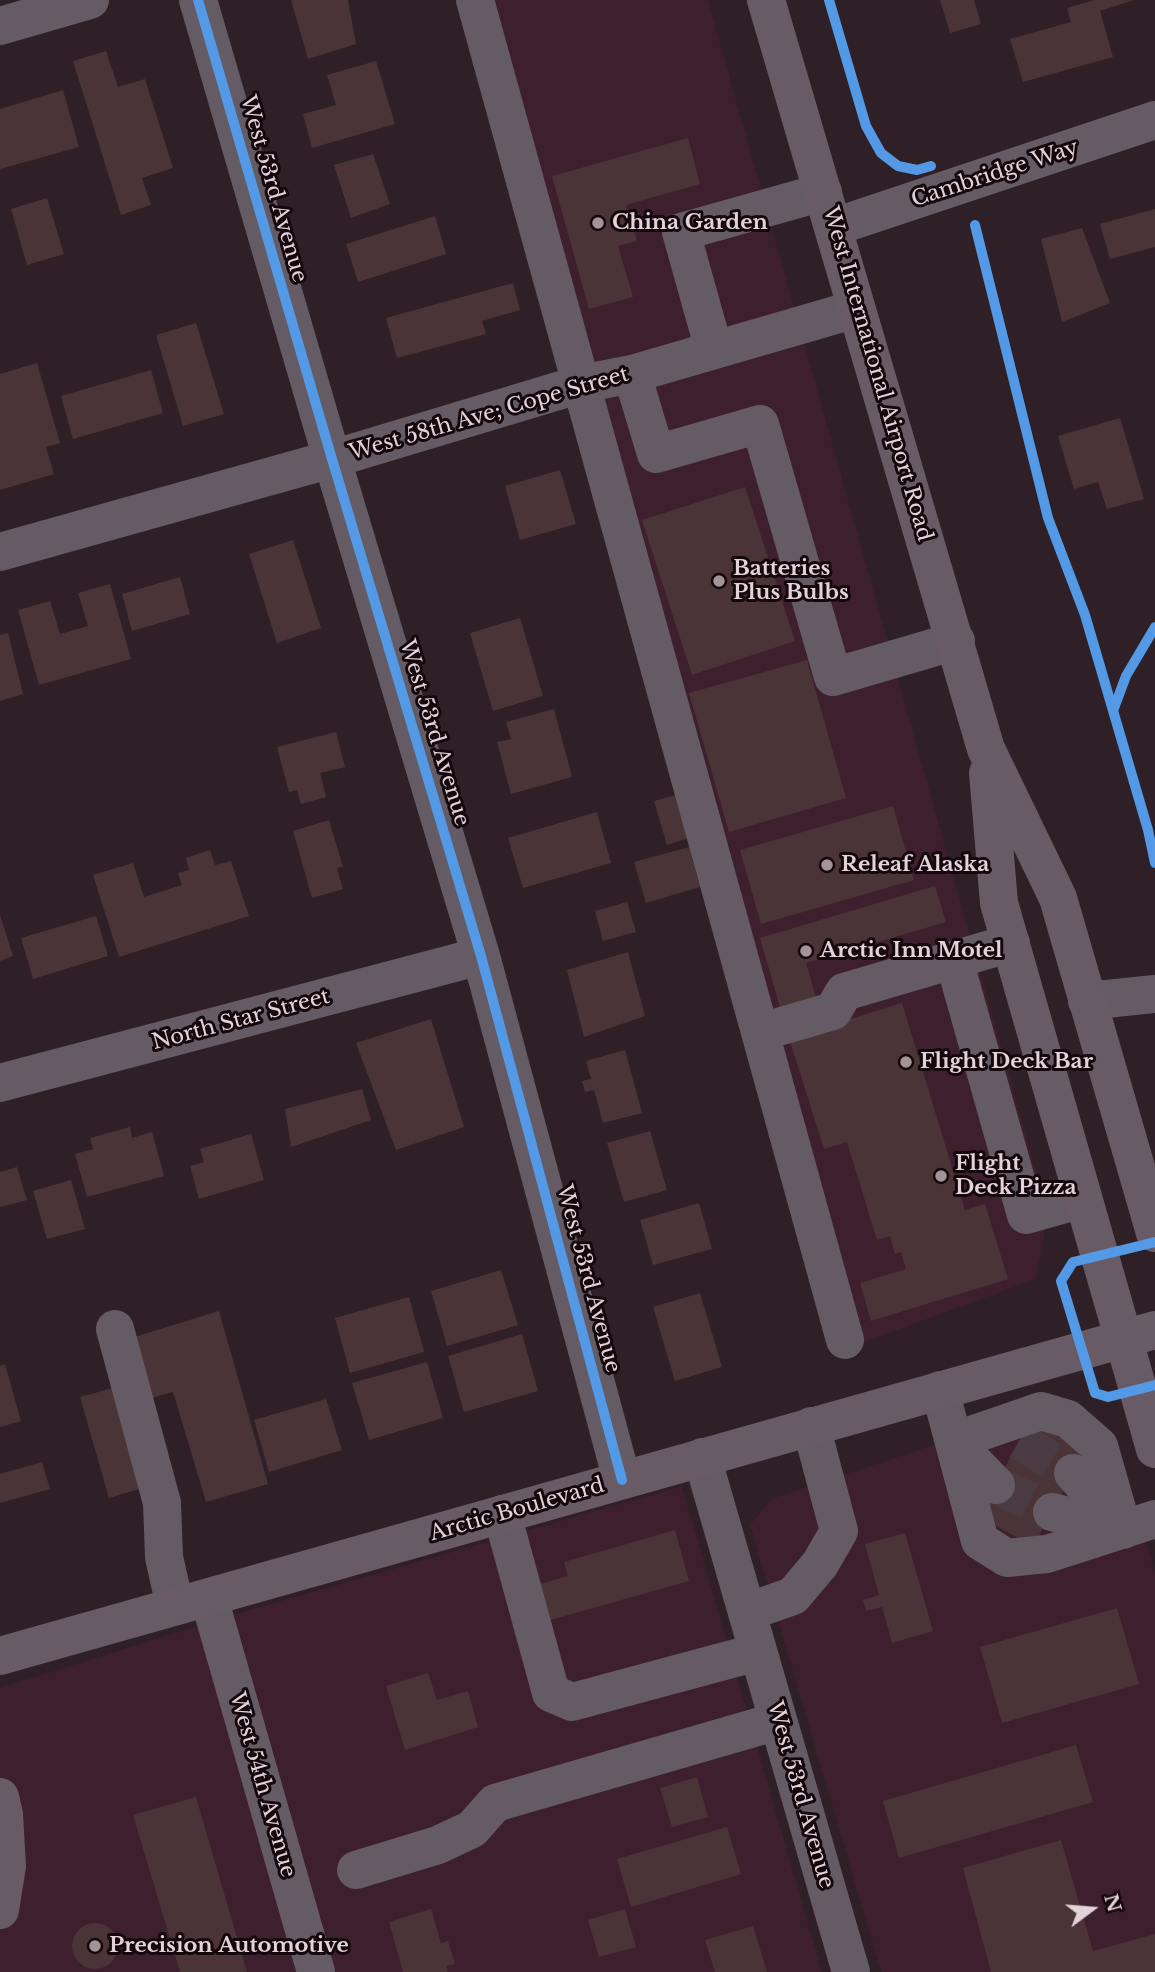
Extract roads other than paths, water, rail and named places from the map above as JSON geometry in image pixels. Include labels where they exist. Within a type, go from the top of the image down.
[{"type":"main road","name":"West International Airport Road","points":[[766,0],[986,750],[999,903],[1083,1199],[1139,1334],[1155,1449]]},
{"type":"main road","name":"West International Airport Road","points":[[986,750],[1058,898],[1152,1211]]},
{"type":"main road","name":"Arctic Boulevard","points":[[0,1656],[1139,1334]]},
{"type":"main road","points":[[0,1797],[4,1814],[7,1866],[0,1910]]},
{"type":"street","points":[[0,26],[90,0]]},
{"type":"street","name":"West 53rd Avenue","points":[[198,0],[481,956],[622,1480]]},
{"type":"street","points":[[475,0],[845,1340]]},
{"type":"street","name":"Cambridge Way","points":[[714,350],[681,232],[829,209],[1155,120]]},
{"type":"street","name":"West 58th Ave; Cope Street","points":[[0,552],[332,459],[581,384],[632,374],[856,309]]},
{"type":"street","points":[[632,374],[656,454],[760,424],[833,677],[956,641]]},
{"type":"street","points":[[768,1030],[833,1011],[844,992],[1011,943]]},
{"type":"street","name":"North Star Street","points":[[0,1083],[481,956]]},
{"type":"street","points":[[954,960],[1026,1215],[1083,1199]]},
{"type":"street","points":[[1087,1001],[1155,994]]},
{"type":"street","name":"West 54th Avenue","points":[[115,1329],[162,1503],[164,1558],[192,1602],[316,1972]]},
{"type":"street","points":[[940,1390],[980,1541],[1007,1558],[1047,1554],[1139,1525]]},
{"type":"street","points":[[954,1441],[1041,1411],[1068,1419],[1099,1446],[1139,1525]]},
{"type":"street","points":[[747,1612],[793,1596],[820,1564],[839,1531],[811,1426]]},
{"type":"street","points":[[954,1441],[1019,1441]]},
{"type":"street","points":[[954,1441],[996,1485]]},
{"type":"street","name":"West 53rd Avenue","points":[[702,1457],[852,1972]]},
{"type":"street","points":[[1073,1473],[1139,1525]]},
{"type":"street","points":[[1052,1512],[1139,1525]]},
{"type":"street","points":[[502,1514],[551,1693],[572,1702],[758,1652]]},
{"type":"street","points":[[356,1870],[438,1845],[472,1829],[495,1803],[687,1745],[778,1721]]},
{"type":"tunnel","points":[[1019,1441],[1073,1473]]},
{"type":"tunnel","points":[[996,1485],[1052,1512]]},
{"type":"place","name":"China Garden","points":[[598,223]]},
{"type":"place","name":"Batteries Plus Bulbs","points":[[719,581]]},
{"type":"place","name":"Releaf Alaska","points":[[827,865]]},
{"type":"place","name":"Arctic Inn Motel","points":[[806,951]]},
{"type":"place","name":"Flight Deck Bar","points":[[906,1062]]},
{"type":"place","name":"Flight Deck Pizza","points":[[941,1176]]},
{"type":"place","name":"Precision Automotive","points":[[95,1946]]}]
